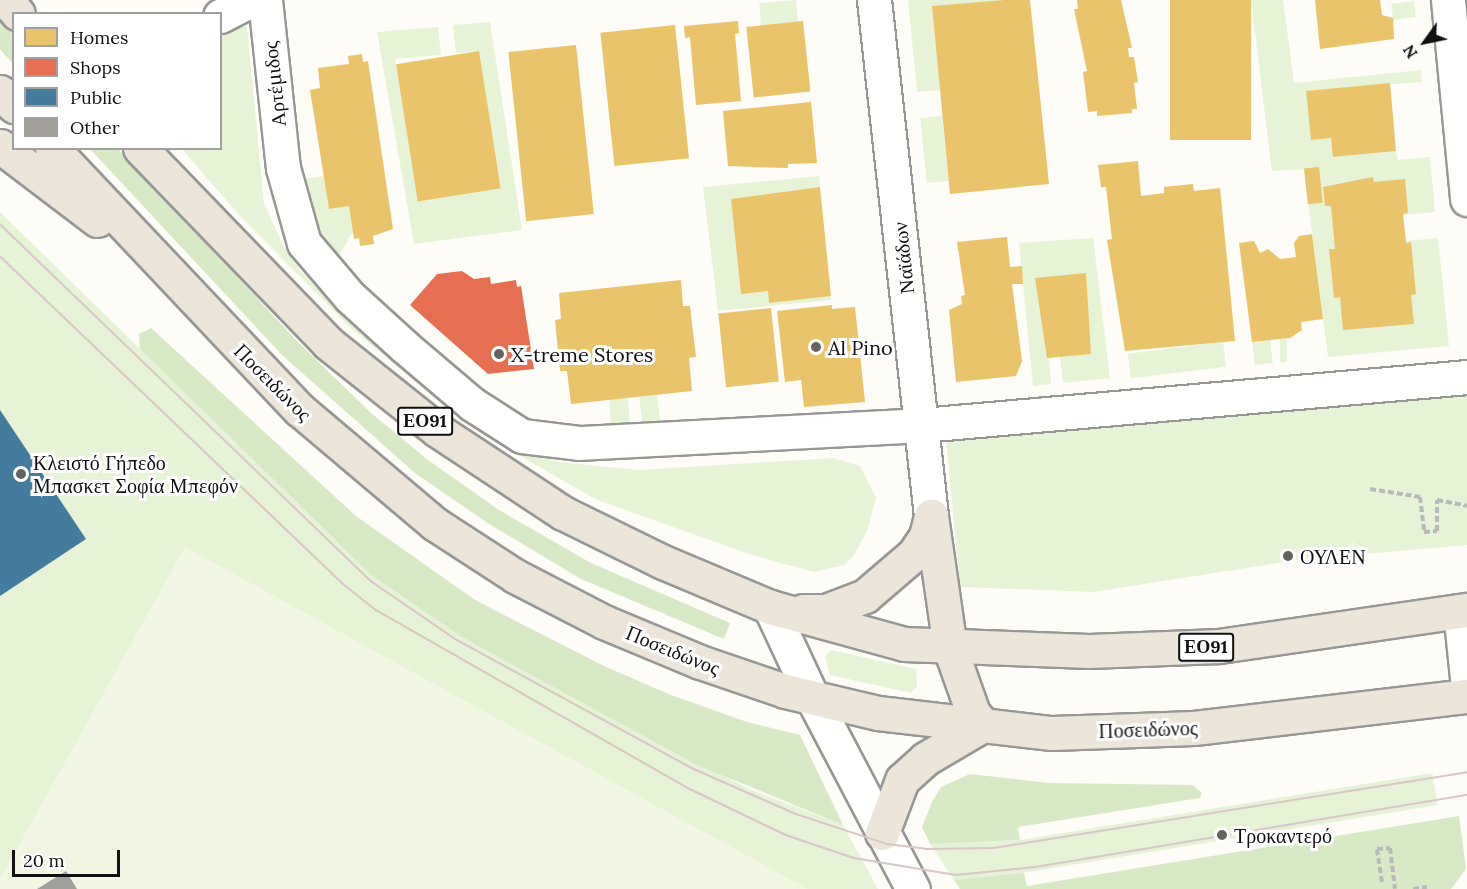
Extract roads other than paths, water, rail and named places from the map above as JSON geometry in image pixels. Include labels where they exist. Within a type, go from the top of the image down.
[{"type":"highway","points":[[6,0],[16,12]]},
{"type":"highway","points":[[0,92],[12,104]]},
{"type":"highway","points":[[0,146],[165,272]]},
{"type":"highway","name":"Ποσειδώνος","points":[[54,150],[165,272],[300,410],[435,524],[515,576],[604,622],[700,662],[812,697],[889,715],[1052,733],[1194,728],[1467,696]]},
{"type":"highway","name":"ΕΟ91","points":[[143,150],[328,343],[463,448],[563,513],[611,538],[770,607],[904,644],[950,648],[1089,651],[1219,646],[1464,610]]},
{"type":"highway","points":[[770,607],[826,611],[866,596],[914,554],[926,536],[932,516]]},
{"type":"highway","points":[[882,833],[894,791],[902,780],[926,759],[983,725],[973,713],[950,648],[932,516]]},
{"type":"street","points":[[222,15],[252,0]]},
{"type":"street","name":"Αρτέμιδος","points":[[265,0],[283,168],[304,243],[321,266],[472,404],[522,436],[579,443],[922,425]]},
{"type":"street","name":"Ναϊάδων","points":[[874,0],[932,516]]},
{"type":"street","points":[[1448,0],[1467,199]]},
{"type":"street","points":[[922,425],[1467,377]]},
{"type":"street","points":[[770,607],[812,697],[913,889]]},
{"type":"street","points":[[1464,610],[1467,678]]},
{"type":"tram line","points":[[0,224],[371,581],[457,640],[694,769],[796,814],[887,844],[926,849],[994,848],[1467,772]]},
{"type":"tram line","points":[[0,256],[342,583],[376,610],[690,789],[786,835],[854,858],[956,875],[1036,867],[1467,795]]},
{"type":"place","name":"Al Pino","points":[[816,347]]},
{"type":"place","name":"X-treme Stores","points":[[499,354]]},
{"type":"place","name":"Κλειστό Γήπεδο Μπασκετ Σοφία Μπεφόν","points":[[21,474]]},
{"type":"place","name":"ΟΥΛΕΝ","points":[[1288,556]]},
{"type":"place","name":"Τροκαντερό","points":[[1222,835]]}]
